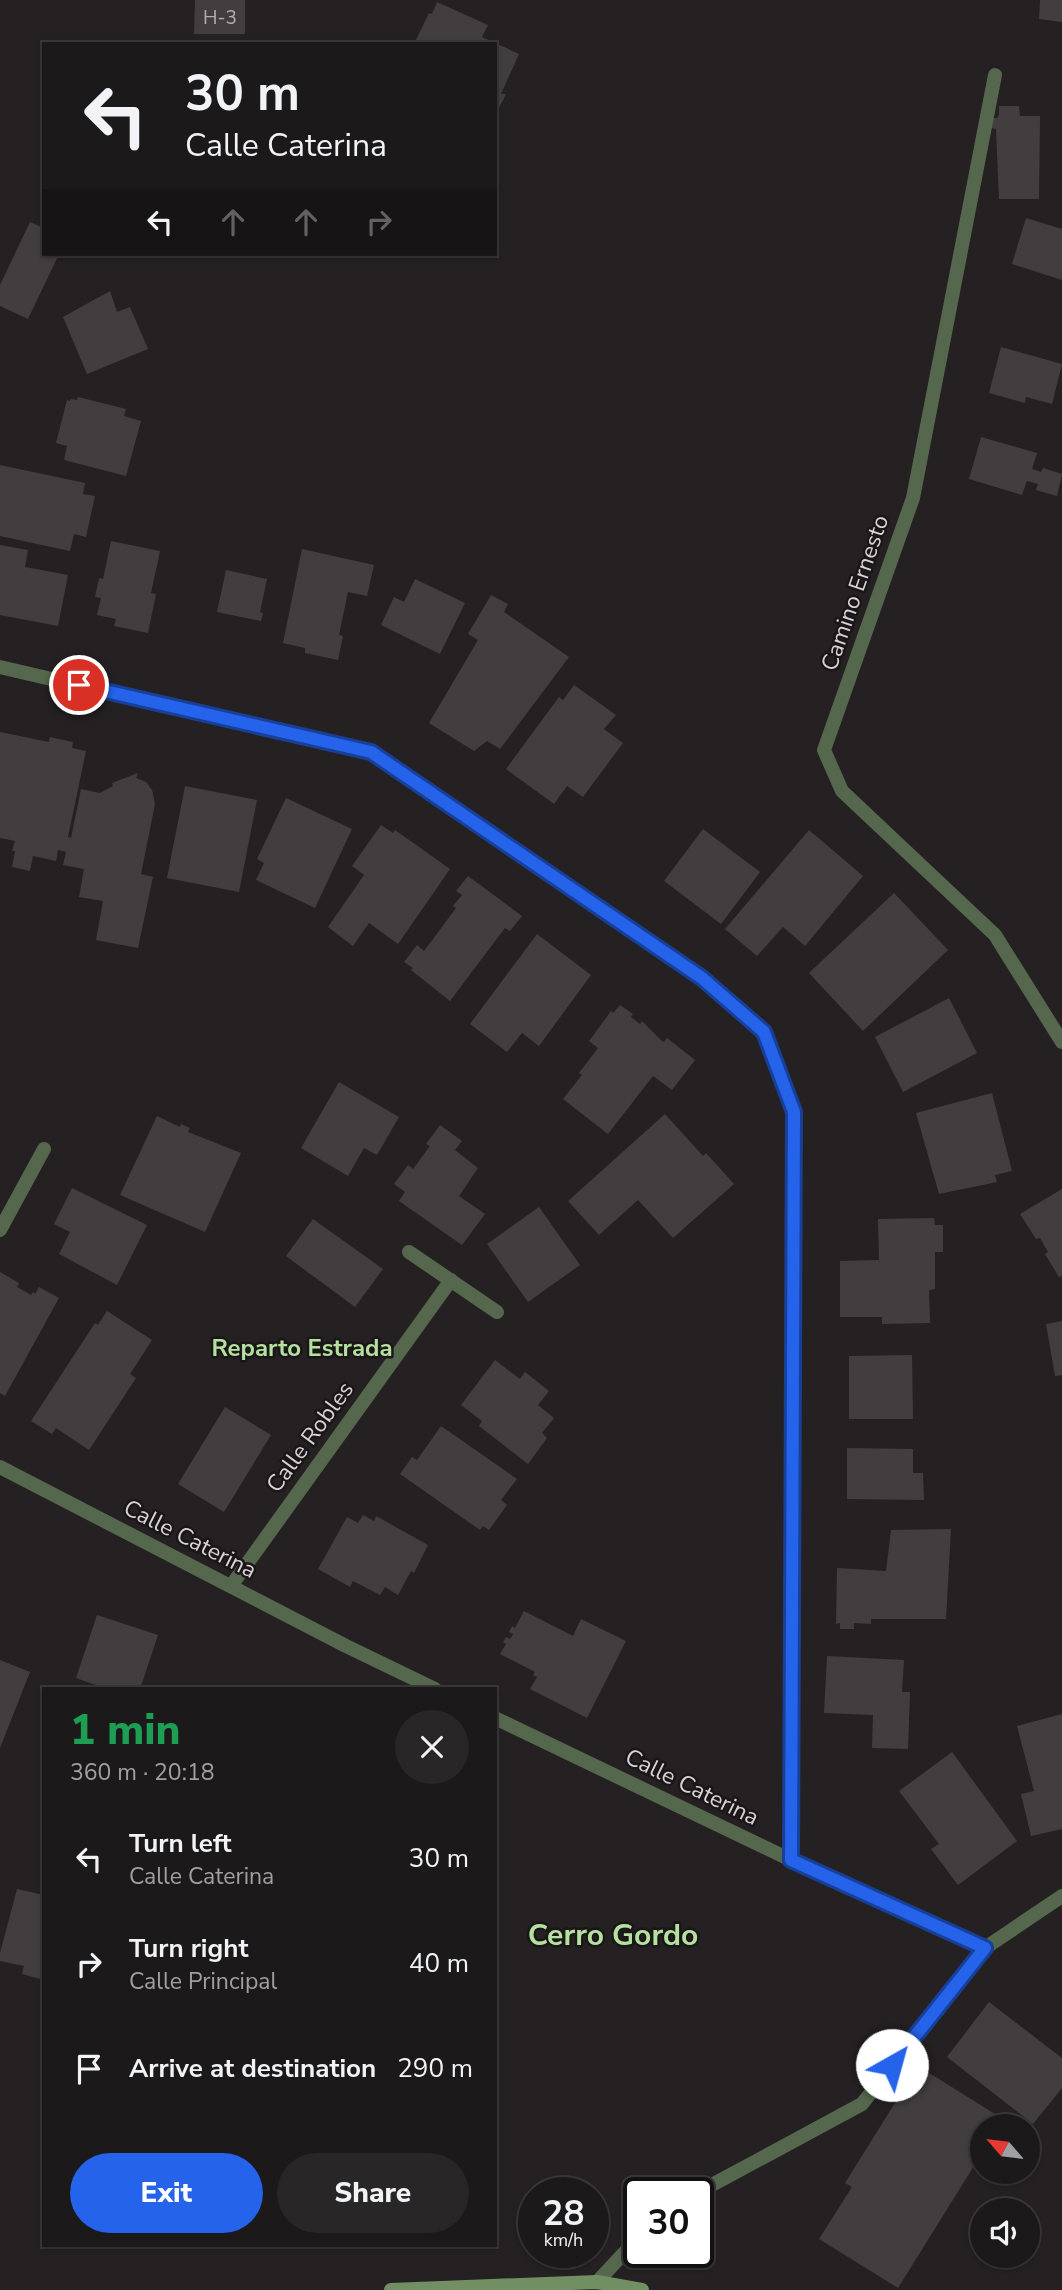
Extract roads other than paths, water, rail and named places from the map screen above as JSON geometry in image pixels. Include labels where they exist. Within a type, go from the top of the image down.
[{"type":"street","name":"Camino Ernesto","points":[[995,75],[912,498],[824,750],[842,791],[995,935],[1062,1042]]},
{"type":"street","points":[[0,667],[371,752],[702,978],[764,1032],[794,1112],[791,1860]]},
{"type":"street","points":[[0,1230],[44,1149]]},
{"type":"street","points":[[409,1252],[497,1312]]},
{"type":"street","name":"Calle Robles","points":[[231,1586],[451,1280]]},
{"type":"street","name":"Calle Caterina","points":[[0,1467],[431,1687]]},
{"type":"street","name":"Calle Caterina","points":[[497,1719],[791,1860],[985,1948]]},
{"type":"street","points":[[714,2184],[862,2104],[985,1948],[1062,1896]]},
{"type":"street","points":[[597,2281],[623,2254]]},
{"type":"street","points":[[391,2290],[597,2281],[642,2290]]},
{"type":"district","name":"Reparto Estrada","points":[[302,1348]]},
{"type":"district","name":"Cerro Gordo","points":[[613,1935]]}]
